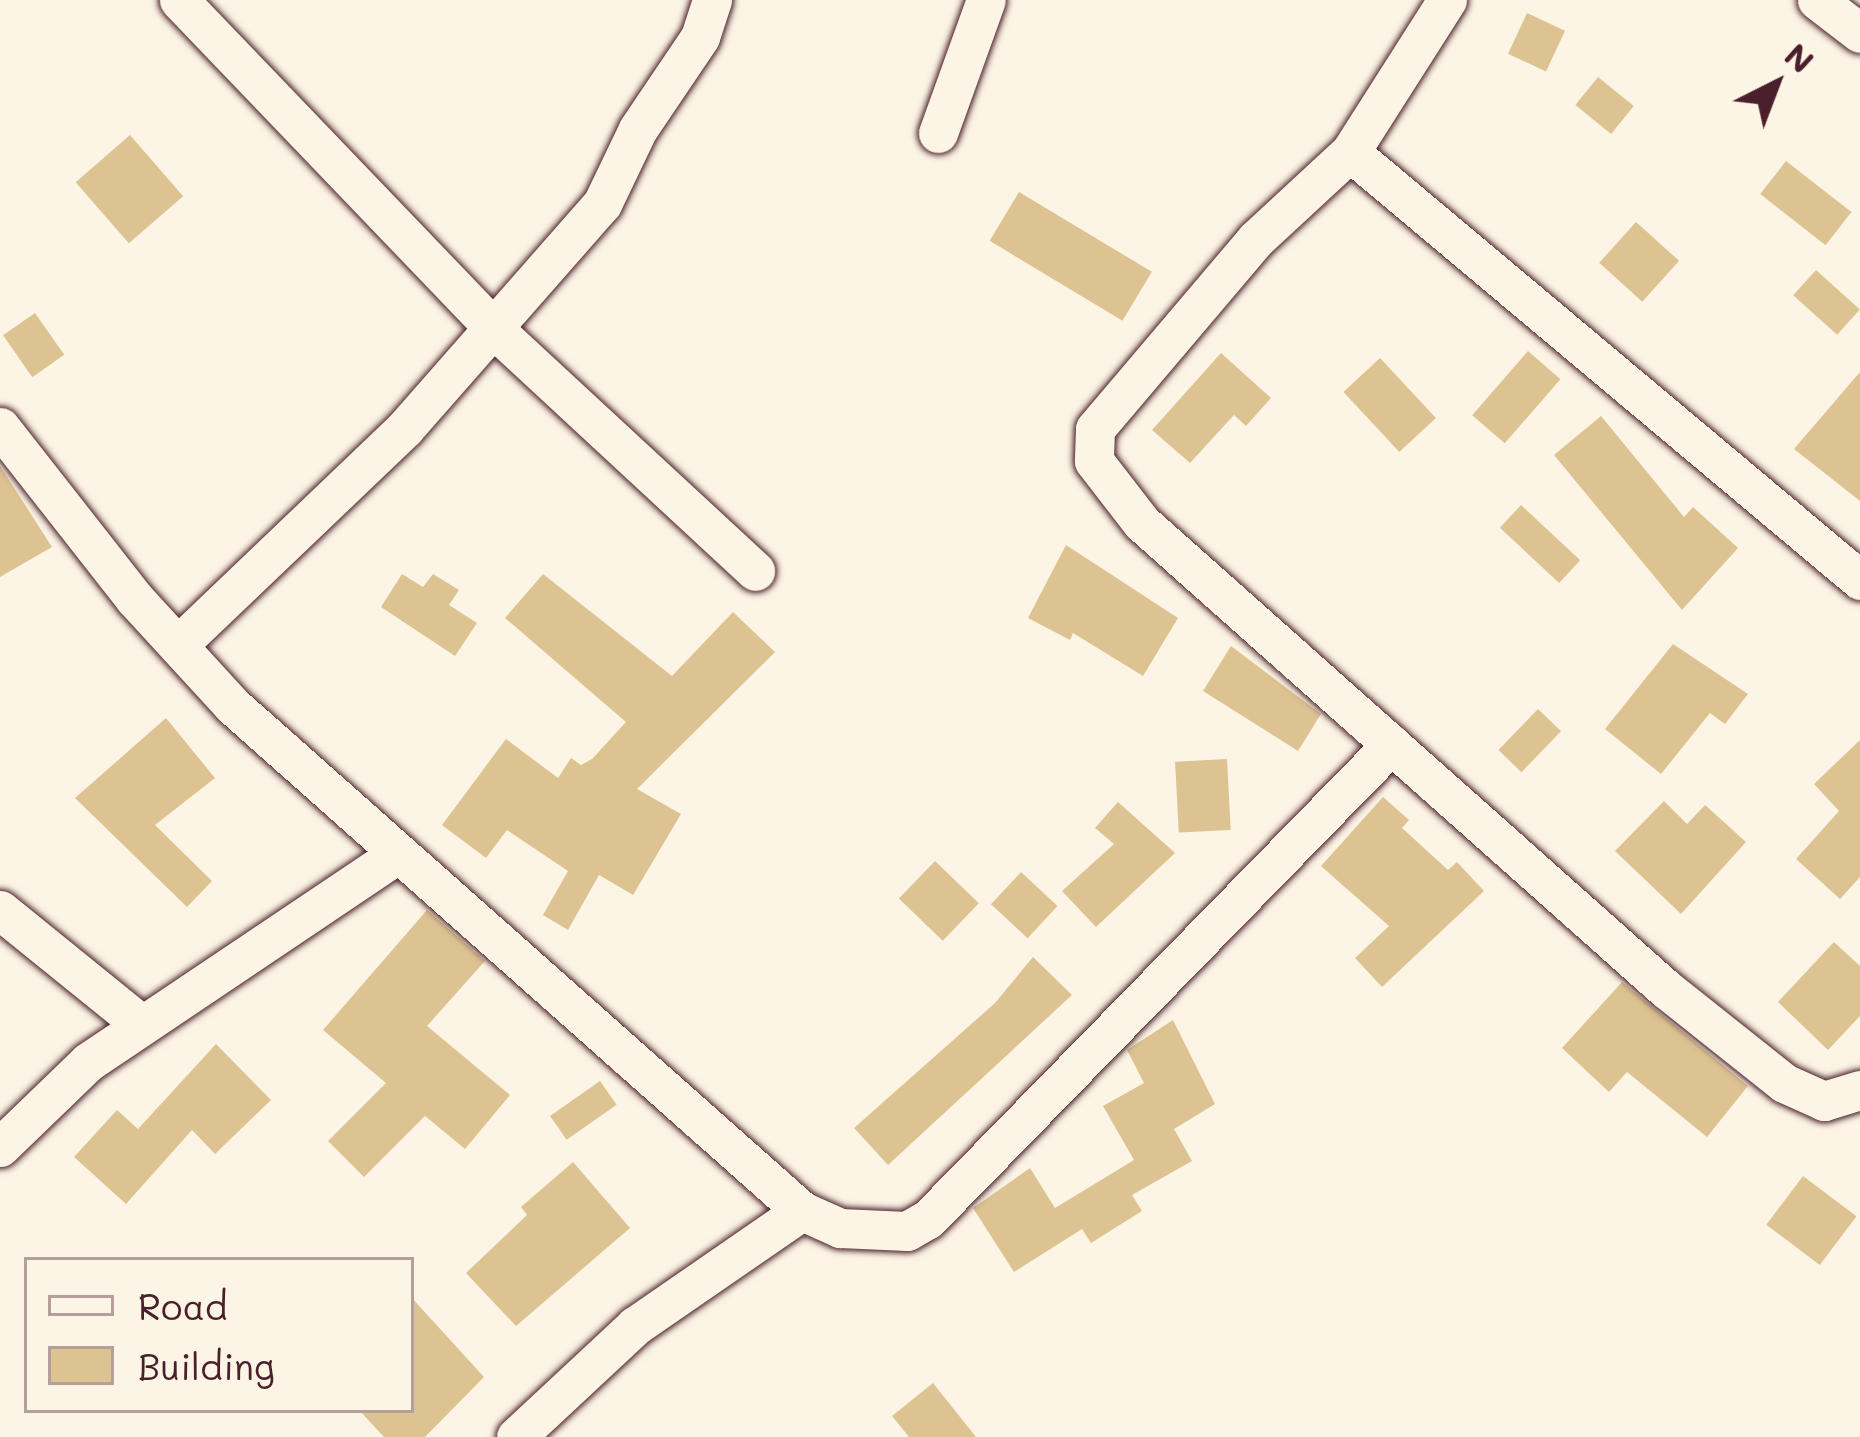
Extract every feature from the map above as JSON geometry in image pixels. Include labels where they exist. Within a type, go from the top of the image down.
[{"type":"street","points":[[179,0],[494,329],[755,572]]},
{"type":"street","points":[[178,644],[405,428],[602,204],[638,129],[700,37],[712,0]]},
{"type":"street","points":[[938,133],[986,0]]},
{"type":"street","points":[[1447,0],[1350,152],[1256,238],[1095,429],[1089,448],[1110,491],[1142,523],[1391,745],[1784,1083],[1824,1101],[1860,1090]]},
{"type":"street","points":[[1817,0],[1860,33]]},
{"type":"street","points":[[1350,152],[1860,580]]},
{"type":"street","points":[[0,427],[232,706],[395,856],[661,1078],[802,1211],[880,1233],[928,1219],[1391,745]]},
{"type":"street","points":[[0,1147],[32,1108],[142,1025],[395,856]]},
{"type":"street","points":[[0,910],[142,1025]]},
{"type":"street","points":[[516,1437],[635,1326],[802,1211]]},
{"type":"building","points":[[1527,13],[1565,31],[1546,72],[1508,54]]},
{"type":"building","points":[[1598,77],[1634,106],[1611,134],[1575,105]]},
{"type":"building","points":[[130,135],[183,196],[129,243],[76,182]]},
{"type":"building","points":[[1786,161],[1851,212],[1826,245],[1760,194]]},
{"type":"building","points":[[1019,192],[1152,272],[1123,321],[990,241]]},
{"type":"building","points":[[1636,222],[1679,261],[1642,302],[1599,263]]},
{"type":"building","points":[[1816,270],[1860,309],[1837,335],[1793,295]]},
{"type":"building","points":[[35,313],[64,355],[32,377],[3,335]]},
{"type":"building","points":[[1528,351],[1560,379],[1505,443],[1472,415]]},
{"type":"building","points":[[1221,353],[1271,398],[1246,426],[1234,415],[1190,463],[1152,430]]},
{"type":"building","points":[[1380,358],[1436,418],[1399,452],[1343,392]]},
{"type":"building","points":[[1860,372],[1860,501],[1794,449]]},
{"type":"building","points":[[1601,416],[1684,517],[1693,507],[1738,548],[1682,610],[1554,455]]},
{"type":"building","points":[[0,466],[52,547],[0,577]]},
{"type":"building","points":[[1521,505],[1580,560],[1559,583],[1500,528]]},
{"type":"building","points":[[1066,545],[1178,618],[1143,676],[1073,633],[1070,640],[1028,618]]},
{"type":"building","points":[[402,574],[423,587],[433,574],[459,590],[449,605],[477,623],[455,656],[381,607]]},
{"type":"building","points":[[543,574],[672,676],[733,612],[775,652],[637,789],[681,814],[633,895],[599,875],[568,930],[543,915],[568,871],[507,830],[486,858],[442,825],[506,739],[558,778],[571,758],[581,765],[592,759],[626,722],[505,618]]},
{"type":"building","points":[[1673,644],[1748,694],[1725,724],[1710,713],[1661,774],[1605,729]]},
{"type":"building","points":[[1231,646],[1321,714],[1298,751],[1203,691]]},
{"type":"building","points":[[1538,709],[1561,731],[1521,772],[1498,750]]},
{"type":"building","points":[[166,718],[215,778],[155,825],[212,881],[187,907],[75,798]]},
{"type":"building","points":[[1860,740],[1860,877],[1840,899],[1796,859],[1839,811],[1814,784]]},
{"type":"building","points":[[1227,759],[1231,830],[1179,833],[1175,762]]},
{"type":"building","points":[[1383,797],[1409,820],[1402,828],[1448,870],[1457,862],[1484,891],[1382,987],[1355,958],[1389,926],[1321,866]]},
{"type":"building","points":[[1664,801],[1687,824],[1705,805],[1746,842],[1681,914],[1615,851]]},
{"type":"building","points":[[1118,802],[1175,853],[1096,927],[1062,891],[1114,844],[1095,828]]},
{"type":"building","points":[[935,861],[979,903],[943,941],[899,898]]},
{"type":"building","points":[[1021,872],[1058,906],[1028,938],[991,904]]},
{"type":"building","points":[[427,910],[485,961],[427,1026],[510,1095],[465,1149],[425,1116],[364,1177],[328,1141],[386,1083],[323,1030]]},
{"type":"building","points":[[1834,942],[1860,966],[1860,1016],[1828,1050],[1778,1002]]},
{"type":"building","points":[[1033,957],[1072,995],[888,1165],[854,1128],[995,1003]]},
{"type":"building","points":[[1622,982],[1748,1086],[1707,1137],[1627,1072],[1609,1092],[1562,1048]]},
{"type":"building","points":[[1173,1020],[1215,1104],[1174,1129],[1192,1161],[1132,1195],[1142,1211],[1091,1243],[1082,1229],[1014,1272],[973,1208],[1030,1168],[1055,1208],[1134,1160],[1103,1106],[1144,1083],[1127,1050]]},
{"type":"building","points":[[216,1044],[271,1100],[215,1154],[192,1130],[126,1204],[74,1157],[117,1110],[138,1129]]},
{"type":"building","points":[[600,1081],[617,1105],[567,1140],[550,1116]]},
{"type":"building","points":[[573,1162],[630,1228],[516,1326],[466,1273],[527,1215],[521,1207]]},
{"type":"building","points":[[1803,1176],[1857,1216],[1820,1265],[1766,1225]]},
{"type":"building","points":[[414,1300],[484,1377],[425,1437],[384,1437],[362,1413],[414,1413]]},
{"type":"building","points":[[933,1383],[976,1437],[909,1437],[892,1416]]}]
